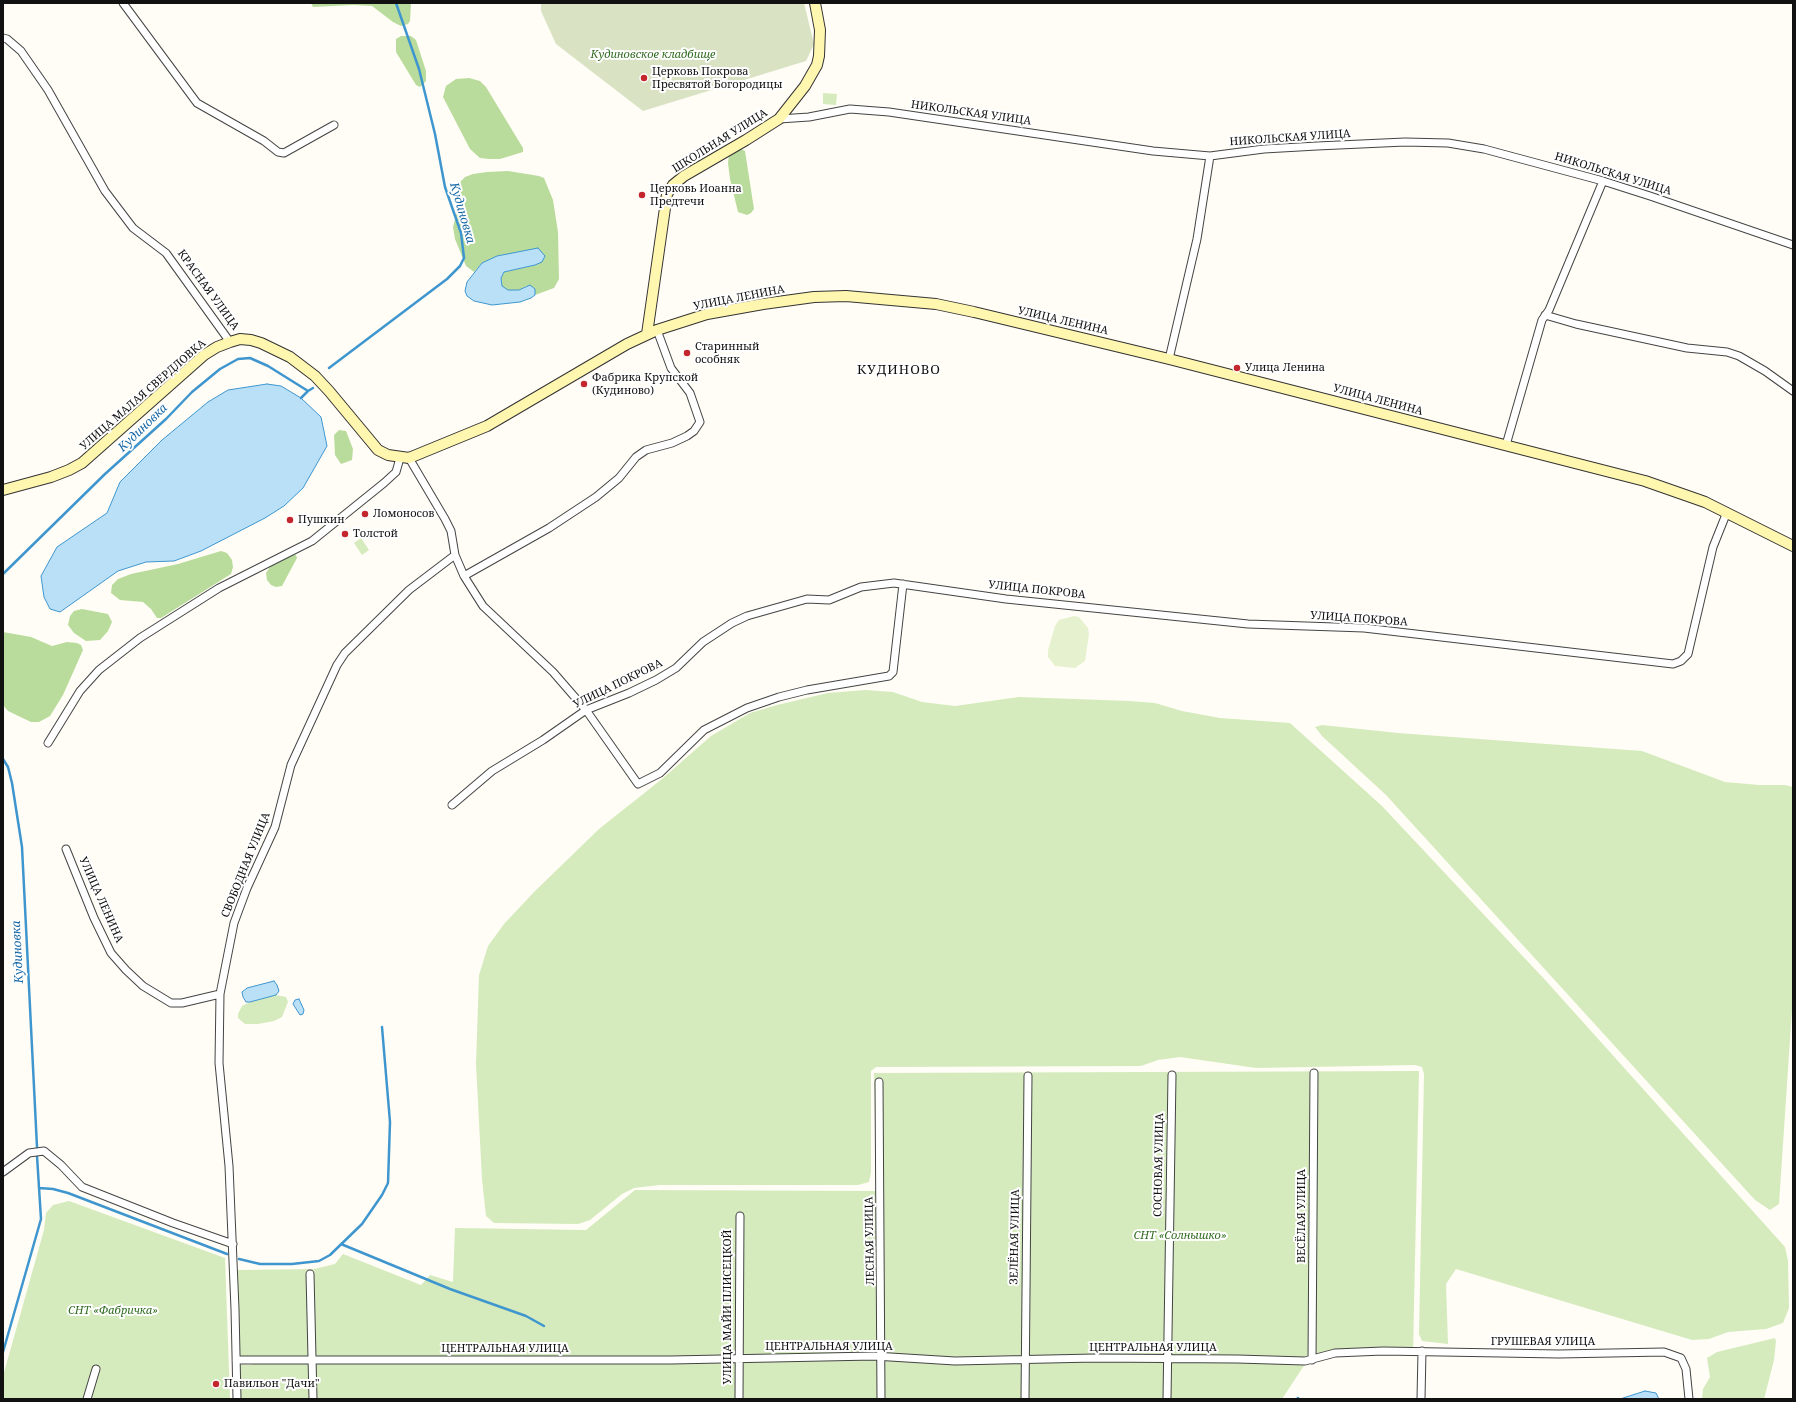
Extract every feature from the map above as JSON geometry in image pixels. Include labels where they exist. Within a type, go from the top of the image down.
[{"type":"main road","name":"ШКОЛЬНАЯ УЛИЦА","points":[[652,332],[667,194],[673,185],[684,176],[779,119],[805,86],[817,65],[820,44],[818,17],[815,3]]},
{"type":"main road","name":"УЛИЦА ЛЕНИНА","points":[[404,458],[487,426],[652,332],[707,314],[742,307],[814,297],[846,296],[936,304],[1169,359],[1645,481],[1684,494],[1726,512],[1793,546]]},
{"type":"main road","name":"КРАСНАЯ УЛИЦА","points":[[230,342],[240,339],[251,340],[261,343],[290,357],[315,376],[378,450],[388,455],[404,458]]},
{"type":"main road","name":"УЛИЦА МАЛАЯ СВЕРДЛОВКА","points":[[3,490],[51,477],[82,463],[204,355],[217,347],[230,342]]},
{"type":"street","points":[[123,3],[197,103],[264,141],[278,152],[284,153],[334,125]]},
{"type":"street","name":"КРАСНАЯ УЛИЦА","points":[[3,38],[7,39],[21,51],[39,77],[106,191],[133,228],[166,253],[230,342]]},
{"type":"street","name":"НИКОЛЬСКАЯ УЛИЦА","points":[[779,119],[809,117],[850,109],[1036,133],[1153,151],[1210,156],[1264,149],[1317,146],[1405,142],[1448,143],[1492,151],[1603,182],[1650,196],[1793,245]]},
{"type":"street","points":[[1169,359],[1197,239],[1210,156]]},
{"type":"street","points":[[1506,445],[1531,353],[1542,320],[1549,310],[1603,182]]},
{"type":"street","points":[[1545,315],[1599,329],[1687,348],[1727,352],[1739,356],[1759,367],[1793,391]]},
{"type":"street","points":[[464,576],[549,528],[596,497],[619,478],[636,457],[646,450],[672,443],[694,431],[700,422],[690,393],[671,368],[652,332]]},
{"type":"street","points":[[48,743],[80,691],[99,670],[134,643],[219,588],[312,541],[384,483],[396,472],[404,458],[445,519],[451,532],[455,555],[464,576],[483,606],[553,672],[586,710],[638,784],[660,773],[704,730],[747,708],[779,697],[807,690],[889,676],[893,672],[903,584]]},
{"type":"street","name":"УЛИЦА ПОКРОВА","points":[[452,805],[492,771],[543,740],[586,710],[629,693],[656,680],[676,668],[703,642],[747,616],[807,599],[829,600],[861,587],[894,583],[1006,599],[1248,624],[1364,628],[1673,664],[1681,661],[1688,654],[1713,547],[1726,512]]},
{"type":"street","name":"СВОБОДНАЯ УЛИЦА","points":[[237,1399],[233,1244],[229,1166],[219,1063],[220,994],[234,923],[247,888],[275,827],[291,765],[337,665],[345,654],[409,590],[455,555]]},
{"type":"street","name":"УЛИЦА ЛЕНИНА","points":[[66,848],[94,918],[111,953],[126,970],[143,986],[171,1003],[182,1003],[220,994]]},
{"type":"street","name":"ВЕСЁЛАЯ УЛИЦА","points":[[1312,1360],[1314,1073]]},
{"type":"street","name":"СОСНОВАЯ УЛИЦА","points":[[1167,1399],[1166,1359],[1172,1074]]},
{"type":"street","name":"ЗЕЛЁНАЯ УЛИЦА","points":[[1025,1399],[1028,1076]]},
{"type":"street","name":"ЛЕСНАЯ УЛИЦА","points":[[879,1082],[882,1357],[881,1399]]},
{"type":"street","points":[[3,1172],[29,1153],[44,1151],[61,1165],[82,1187],[173,1223],[233,1244]]},
{"type":"street","name":"УЛИЦА МАЙИ ПЛИСЕЦКОЙ","points":[[739,1399],[740,1216]]},
{"type":"street","points":[[310,1274],[313,1399]]},
{"type":"street","points":[[1421,1399],[1422,1352]]},
{"type":"street","name":"ЦЕНТРАЛЬНАЯ УЛИЦА","points":[[236,1360],[739,1359],[882,1357],[955,1361],[1095,1358],[1305,1361],[1335,1353],[1422,1352]]},
{"type":"street","name":"ГРУШЕВАЯ УЛИЦА","points":[[1422,1352],[1559,1354],[1664,1352],[1681,1358],[1686,1369],[1689,1399]]},
{"type":"street","points":[[87,1399],[96,1369]]},
{"type":"green space","points":[[311,3],[411,3],[410,21],[408,24],[401,26],[393,22],[372,6],[353,5],[313,7]]},
{"type":"green space","name":"Кудиновское кладбище","points":[[541,3],[804,3],[814,44],[806,61],[643,111],[556,44],[541,11]]},
{"type":"green space","points":[[401,36],[411,36],[416,40],[426,71],[426,81],[420,87],[416,85],[396,52],[396,39]]},
{"type":"green space","points":[[469,78],[480,81],[486,87],[523,148],[523,152],[500,159],[489,159],[480,158],[470,149],[443,97],[446,86],[456,79]]},
{"type":"green space","points":[[823,93],[837,94],[836,105],[823,104]]},
{"type":"green space","points":[[741,149],[745,151],[754,209],[747,215],[738,212],[730,179],[728,163],[729,155]]},
{"type":"green space","points":[[508,171],[544,178],[553,200],[558,232],[559,279],[554,288],[535,295],[535,289],[526,286],[520,290],[507,290],[502,286],[501,278],[504,272],[535,265],[482,263],[474,272],[466,266],[455,239],[453,227],[459,204],[460,182],[465,177],[473,174]]},
{"type":"green space","points":[[339,430],[346,431],[353,449],[352,460],[341,464],[335,455],[334,435]]},
{"type":"green space","points":[[361,538],[369,550],[362,555],[354,543]]},
{"type":"green space","points":[[221,551],[227,553],[232,560],[233,567],[231,574],[161,618],[157,618],[151,609],[143,602],[120,600],[111,593],[112,585],[118,579],[131,574],[178,564]]},
{"type":"green space","points":[[293,555],[296,555],[297,558],[282,586],[276,587],[271,585],[267,580],[266,573],[270,567]]},
{"type":"green space","points":[[82,609],[108,614],[112,622],[108,631],[100,640],[86,641],[74,633],[68,625],[70,616],[74,611]]},
{"type":"green space","points":[[1074,616],[1079,617],[1088,628],[1089,634],[1085,661],[1075,668],[1055,666],[1048,657],[1048,650],[1055,626],[1059,620]]},
{"type":"green space","points":[[3,632],[31,637],[52,646],[67,642],[77,643],[81,645],[83,650],[63,695],[50,716],[39,722],[31,722],[8,711],[3,705]]},
{"type":"green space","points":[[865,690],[893,692],[922,702],[955,706],[1019,697],[1130,701],[1155,703],[1182,711],[1220,718],[1290,723],[1382,806],[1547,982],[1785,1247],[1788,1261],[1789,1308],[1783,1323],[1766,1329],[1728,1332],[1709,1339],[1692,1340],[1456,1269],[1446,1284],[1448,1344],[1422,1341],[1419,1334],[1424,1074],[1422,1067],[1415,1065],[1256,1068],[1180,1057],[1158,1060],[1141,1066],[876,1067],[871,1071],[871,1172],[869,1182],[858,1185],[660,1185],[634,1188],[622,1194],[590,1220],[578,1224],[494,1223],[486,1216],[482,1179],[476,1064],[479,975],[488,946],[504,924],[534,892],[599,829],[662,779],[711,736],[750,713],[828,693]]},
{"type":"green space","points":[[1322,725],[1398,733],[1642,751],[1725,782],[1759,785],[1785,785],[1793,787],[1793,994],[1779,1204],[1770,1210],[1755,1200],[1386,795],[1322,736],[1315,727]]},
{"type":"green space","points":[[276,995],[286,997],[288,1002],[282,1017],[274,1021],[258,1024],[245,1024],[238,1018],[238,1014],[242,1006],[250,1002]]},
{"type":"green space","name":"СНТ «Солнышко»","points":[[1419,1071],[1413,1353],[1334,1355],[1305,1364],[1282,1399],[241,1399],[239,1365],[252,1365],[252,1356],[239,1356],[238,1270],[314,1269],[335,1264],[343,1254],[421,1285],[430,1275],[453,1282],[455,1228],[586,1230],[635,1190],[876,1191],[874,1073]]},
{"type":"green space","name":"СНТ «Фабричка»","points":[[69,1201],[225,1258],[230,1399],[3,1399],[3,1376],[44,1230],[46,1213],[53,1205]]},
{"type":"green space","points":[[1775,1338],[1774,1360],[1764,1399],[1702,1399],[1703,1389],[1710,1377],[1707,1358],[1717,1352]]},
{"type":"water","points":[[538,248],[545,256],[542,262],[504,272],[501,278],[502,286],[508,290],[519,290],[530,285],[535,289],[535,295],[531,298],[520,302],[492,305],[474,301],[467,296],[465,291],[467,282],[482,263],[497,256]]},
{"type":"water","points":[[267,384],[281,386],[301,398],[321,417],[327,446],[303,488],[284,506],[265,518],[201,551],[174,561],[146,562],[118,571],[60,612],[50,609],[44,597],[41,576],[57,547],[107,513],[120,482],[162,440],[208,402],[228,390]]},
{"type":"water","points":[[274,981],[279,991],[276,995],[246,1002],[242,992],[247,988]]},
{"type":"water","points":[[299,999],[304,1010],[303,1014],[300,1015],[293,1004],[295,1000]]},
{"type":"water","points":[[1645,1391],[1656,1393],[1659,1399],[1620,1399]]},
{"type":"waterway","name":"Кудиновка","points":[[329,368],[447,279],[460,266],[464,258],[461,233],[445,187],[435,134],[419,69],[396,3]]},
{"type":"waterway","name":"Кудиновка","points":[[3,574],[105,474],[166,419],[192,392],[220,369],[238,359],[250,358],[268,366],[308,391],[313,388]]},
{"type":"waterway","points":[[301,398],[308,391]]},
{"type":"waterway","name":"Кудиновка","points":[[3,759],[8,767],[12,783],[22,847],[37,1147]]},
{"type":"waterway","points":[[239,1259],[260,1264],[292,1264],[319,1261],[330,1255],[362,1224],[382,1195],[388,1183],[390,1122],[382,1027]]},
{"type":"waterway","name":"Кудиновка","points":[[3,1352],[41,1219],[37,1156]]},
{"type":"waterway","points":[[39,1188],[53,1189],[68,1193],[227,1254]]},
{"type":"waterway","points":[[341,1244],[450,1289],[526,1316],[544,1326]]},
{"type":"place","name":"Церковь Покрова Пресвятой Богородицы","points":[[644,78]]},
{"type":"place","name":"Церковь Иоанна Предтечи","points":[[642,195]]},
{"type":"place","name":"Старинный особняк","points":[[687,353]]},
{"type":"place","name":"Улица Ленина","points":[[1237,368]]},
{"type":"place","name":"Фабрика Крупской (Кудиново)","points":[[584,384]]},
{"type":"place","name":"Ломоносов","points":[[365,514]]},
{"type":"place","name":"Пушкин","points":[[290,520]]},
{"type":"place","name":"Толстой","points":[[345,534]]},
{"type":"place","name":"Павильон \"Дачи\"","points":[[216,1384]]},
{"type":"district","name":"КУДИНОВО","points":[[899,370]]}]
